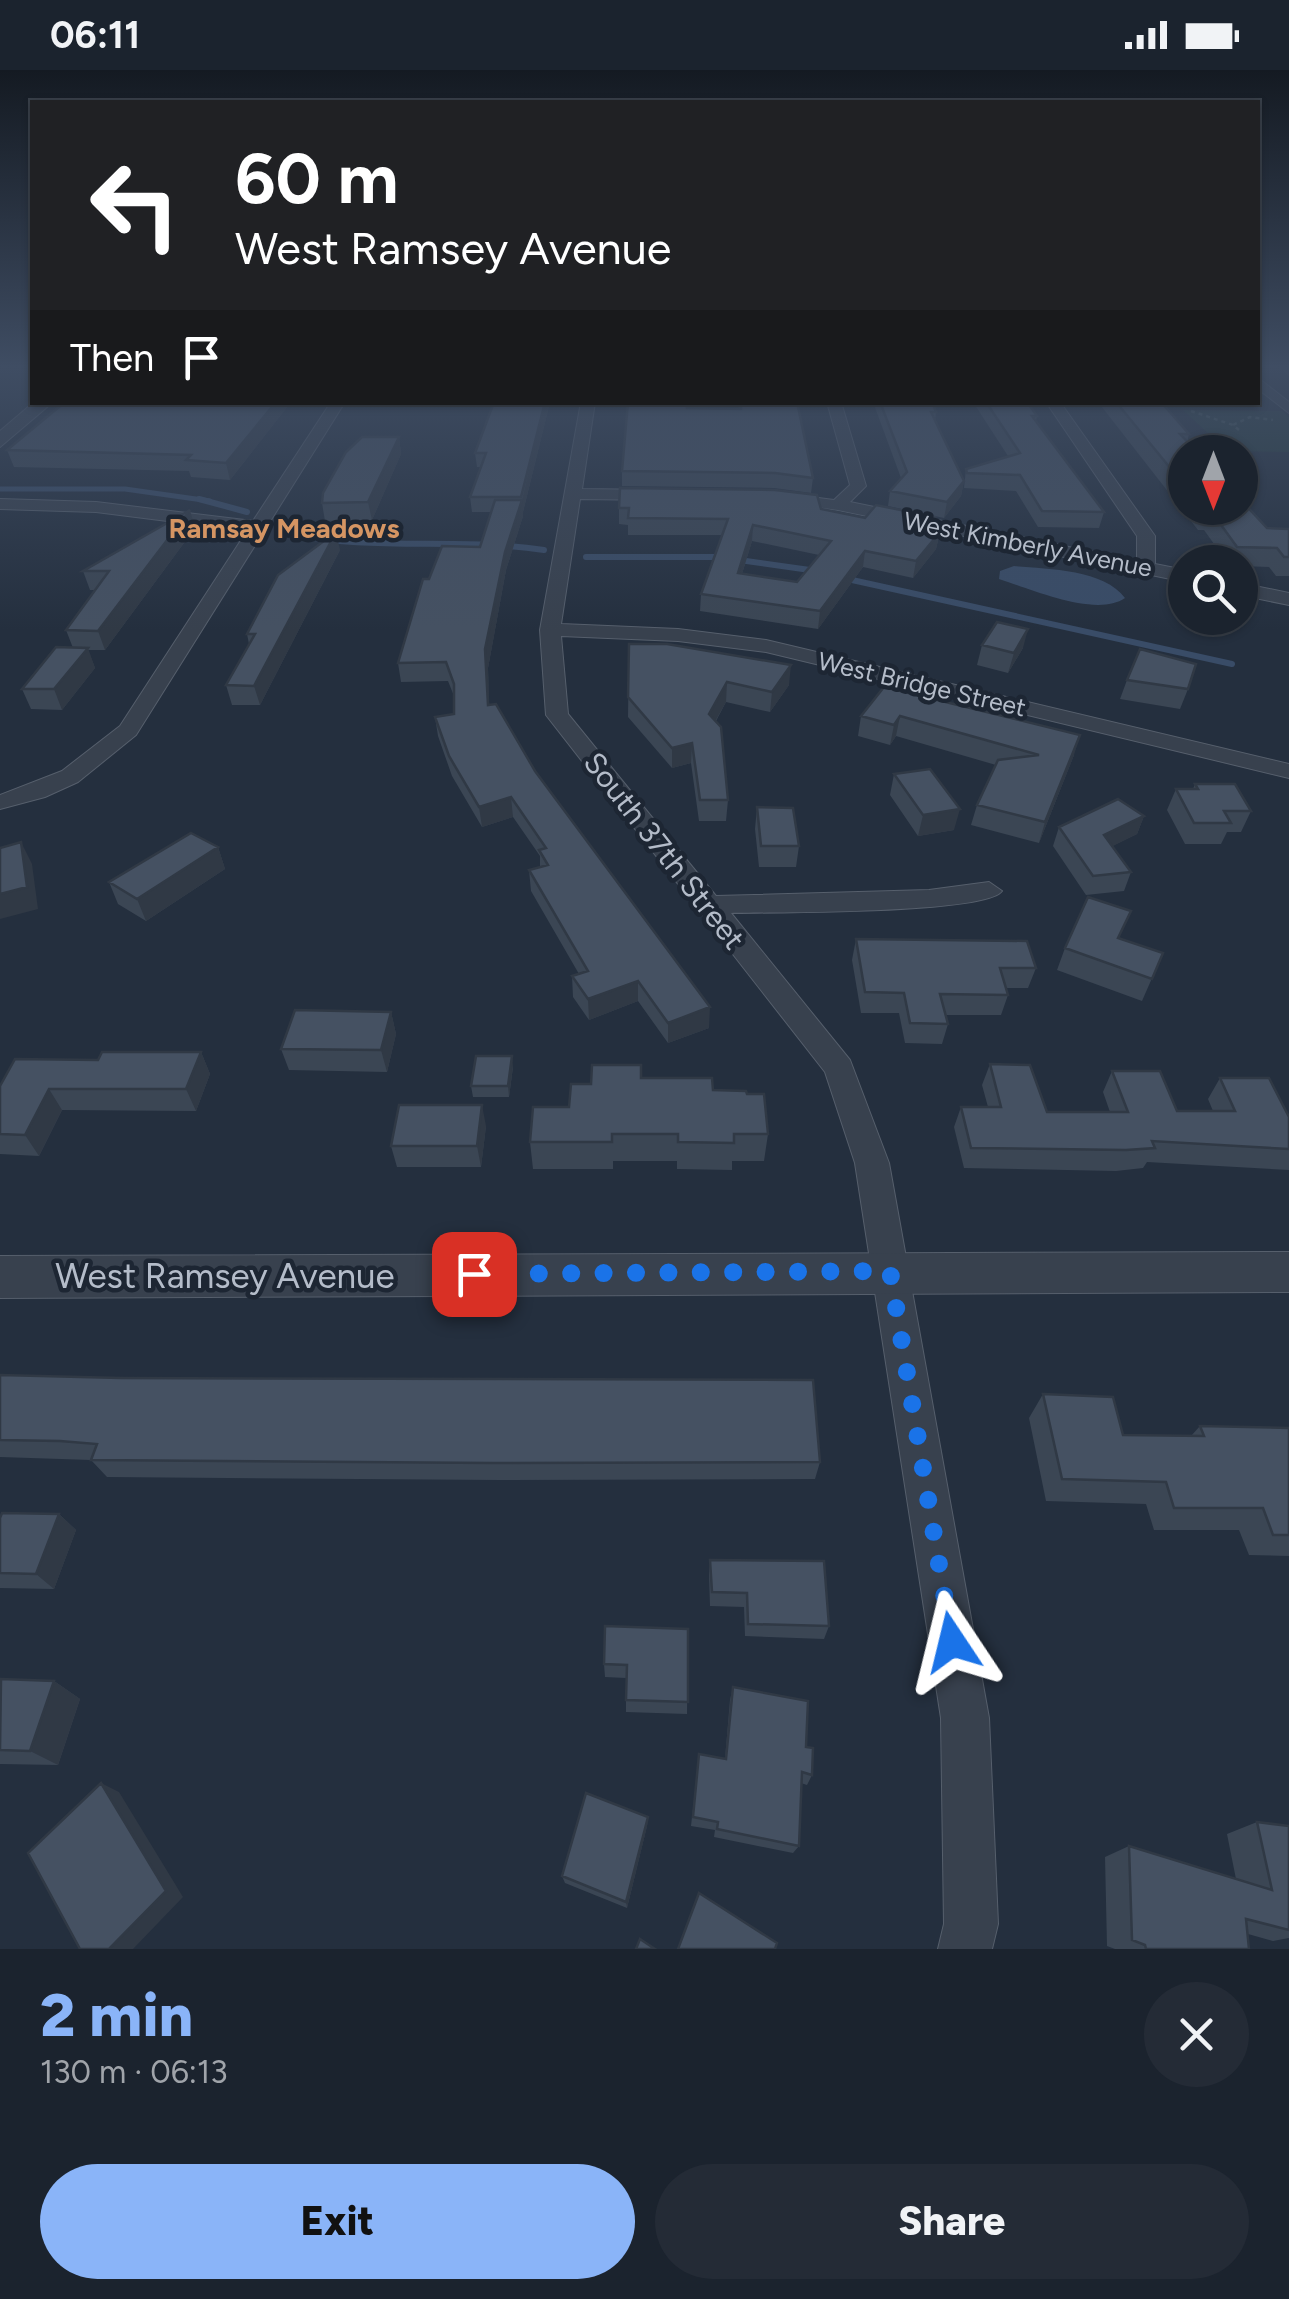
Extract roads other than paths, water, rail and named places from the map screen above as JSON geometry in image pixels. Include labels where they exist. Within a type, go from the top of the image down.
[{"type":"street","points":[[10,800],[67,779],[103,756],[128,730],[304,455]]},
{"type":"street","name":"South 37th Street","points":[[579,455],[550,630],[558,715],[705,905],[839,1068],[872,1163],[965,1718],[971,1924],[966,1949]]},
{"type":"street","points":[[838,505],[858,486],[849,455]]},
{"type":"street","points":[[1090,455],[1146,536],[1146,566]]},
{"type":"street","points":[[572,494],[682,496]]},
{"type":"street","name":"West Kimberly Avenue","points":[[756,497],[838,505],[1168,572]]},
{"type":"street","points":[[0,504],[96,507],[258,527]]},
{"type":"street","points":[[1258,593],[1289,599]]},
{"type":"street","name":"West Bridge Street","points":[[550,630],[678,635],[766,646],[1289,771]]},
{"type":"street","points":[[705,905],[929,900],[989,891]]},
{"type":"street","name":"West Ramsey Avenue","points":[[0,1278],[1289,1272]]},
{"type":"water","points":[[1014,566],[1089,576],[1116,588],[1125,598],[1098,605],[1081,603],[999,579],[1000,571]]},
{"type":"waterway","points":[[0,489],[125,489],[202,500]]},
{"type":"waterway","points":[[202,500],[210,501]]},
{"type":"waterway","points":[[202,500],[247,512]]},
{"type":"waterway","points":[[287,533],[351,542],[544,550]]},
{"type":"waterway","points":[[586,557],[718,557],[817,571]]},
{"type":"waterway","points":[[843,578],[1232,664]]},
{"type":"district","name":"Ramsay Meadows","points":[[284,528]]}]
